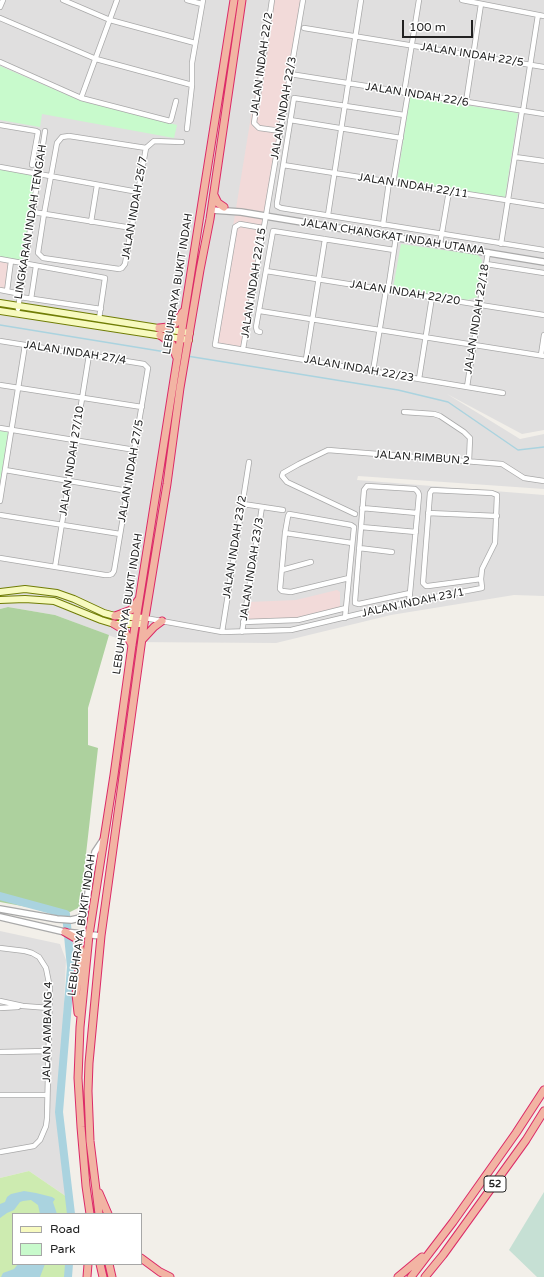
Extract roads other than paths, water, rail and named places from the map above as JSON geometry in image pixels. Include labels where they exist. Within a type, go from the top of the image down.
[{"type":"highway","name":"LEBUHRAYA BUKIT INDAH","points":[[90,1213],[79,1106],[80,1027],[89,935],[132,645],[141,596],[177,360],[176,347],[181,335],[186,307],[234,0]]},
{"type":"highway","name":"LEBUHRAYA BUKIT INDAH","points":[[99,1213],[93,1172],[88,1091],[89,1063],[101,936],[144,621],[184,364],[214,195],[242,0]]},
{"type":"highway","points":[[200,215],[211,207],[203,193]]},
{"type":"highway","points":[[210,219],[223,209],[214,195]]},
{"type":"highway","points":[[176,347],[159,332],[176,323],[186,307]]},
{"type":"highway","points":[[132,645],[124,630],[115,620],[131,610],[141,596]]},
{"type":"highway","points":[[142,640],[162,621]]},
{"type":"highway","points":[[65,932],[77,939],[81,951],[76,994],[80,1027]]},
{"type":"highway","name":"52","points":[[411,1277],[516,1133],[544,1090]]},
{"type":"highway","name":"52","points":[[425,1277],[443,1255],[526,1140],[544,1111]]},
{"type":"highway","points":[[93,1172],[100,1197],[108,1213]]},
{"type":"highway","points":[[86,1186],[87,1213]]},
{"type":"highway","points":[[398,1277],[431,1251]]},
{"type":"highway","points":[[142,1259],[160,1272],[170,1277]]},
{"type":"highway","points":[[87,1277],[88,1265]]},
{"type":"highway","points":[[100,1265],[103,1277]]},
{"type":"highway","points":[[108,1265],[112,1277]]},
{"type":"main road","points":[[0,303],[99,319],[159,332]]},
{"type":"main road","points":[[0,311],[189,336]]},
{"type":"main road","points":[[0,592],[25,589],[57,593],[74,598],[115,620]]},
{"type":"main road","points":[[0,600],[54,600],[101,620],[144,621]]},
{"type":"street","points":[[0,7],[3,0]]},
{"type":"street","points":[[63,0],[110,20],[195,43]]},
{"type":"street","points":[[81,98],[116,0]]},
{"type":"street","points":[[187,129],[192,85],[192,63],[202,2],[188,0]]},
{"type":"street","name":"JALAN INDAH 22/2","points":[[272,0],[254,121],[256,127],[281,131]]},
{"type":"street","name":"JALAN INDAH 22/3","points":[[265,217],[281,131],[302,0]]},
{"type":"street","points":[[328,215],[361,0]]},
{"type":"street","points":[[382,224],[401,138],[419,0]]},
{"type":"street","points":[[462,0],[544,16]]},
{"type":"street","points":[[466,102],[481,4]]},
{"type":"street","points":[[501,244],[538,15]]},
{"type":"street","points":[[0,18],[96,59],[192,85]]},
{"type":"street","name":"JALAN INDAH 22/5","points":[[304,28],[544,67]]},
{"type":"street","points":[[0,62],[81,98],[170,121],[176,101]]},
{"type":"street","name":"JALAN INDAH 22/6","points":[[290,74],[544,114]]},
{"type":"street","points":[[404,115],[295,98],[293,101],[277,206],[281,208],[544,250]]},
{"type":"street","points":[[290,120],[401,138]]},
{"type":"street","points":[[0,125],[38,132],[32,165]]},
{"type":"street","name":"LINGKARAN INDAH TENGAH","points":[[18,313],[45,131]]},
{"type":"street","points":[[44,214],[57,143],[62,137],[69,136],[146,148],[154,141],[182,142]]},
{"type":"street","name":"JALAN INDAH 25/7","points":[[44,214],[38,253],[43,258],[120,269],[122,268],[125,264],[146,148]]},
{"type":"street","points":[[515,156],[544,161]]},
{"type":"street","name":"JALAN INDAH 22/11","points":[[283,165],[544,206]]},
{"type":"street","points":[[0,167],[138,192]]},
{"type":"street","points":[[91,222],[97,185]]},
{"type":"street","points":[[440,244],[449,191]]},
{"type":"street","name":"JALAN CHANGKAT INDAH UTAMA","points":[[211,207],[235,209],[265,217],[440,244],[544,262]]},
{"type":"street","points":[[32,212],[132,228]]},
{"type":"street","name":"JALAN INDAH 22/15","points":[[243,350],[265,217]]},
{"type":"street","name":"JALAN INDAH 22/23","points":[[263,228],[240,224],[235,226],[215,345],[503,393]]},
{"type":"street","points":[[260,332],[257,331],[256,327],[273,231],[394,250]]},
{"type":"street","points":[[373,372],[396,237]]},
{"type":"street","points":[[306,359],[325,239]]},
{"type":"street","name":"JALAN INDAH 22/18","points":[[467,387],[488,252]]},
{"type":"street","points":[[0,259],[105,278],[99,319]]},
{"type":"street","points":[[8,291],[11,261]]},
{"type":"street","points":[[486,264],[544,273]]},
{"type":"street","points":[[31,299],[36,266]]},
{"type":"street","name":"JALAN INDAH 22/20","points":[[266,271],[544,315]]},
{"type":"street","points":[[0,290],[8,291],[31,299],[101,310]]},
{"type":"street","points":[[419,379],[432,298]]},
{"type":"street","points":[[260,311],[542,355],[544,335]]},
{"type":"street","name":"JALAN INDAH 27/4","points":[[0,341],[144,364],[148,368]]},
{"type":"street","points":[[0,501],[24,345]]},
{"type":"street","name":"JALAN INDAH 27/10","points":[[55,567],[89,355]]},
{"type":"street","name":"JALAN INDAH 27/5","points":[[55,567],[105,575],[112,574],[114,571],[148,368]]},
{"type":"street","points":[[0,385],[142,407]]},
{"type":"street","points":[[404,412],[434,414],[440,416],[464,432],[470,438],[469,461]]},
{"type":"street","points":[[0,428],[134,450]]},
{"type":"street","name":"JALAN RIMBUN 2","points":[[355,514],[287,482],[284,479],[283,473],[328,450],[502,464],[524,478],[544,480]]},
{"type":"street","name":"JALAN INDAH 23/2","points":[[222,632],[249,462]]},
{"type":"street","points":[[5,470],[128,491]]},
{"type":"street","points":[[409,602],[410,593],[416,532],[419,495],[417,490],[367,486],[365,488],[362,508],[355,603],[359,604],[410,593]]},
{"type":"street","points":[[430,491],[495,494],[498,498],[497,516],[495,543],[482,569],[481,579],[428,586],[424,585],[430,491]]},
{"type":"street","points":[[243,504],[283,510]]},
{"type":"street","name":"JALAN INDAH 23/3","points":[[242,632],[262,507]]},
{"type":"street","points":[[362,508],[417,513]]},
{"type":"street","points":[[428,513],[497,516]]},
{"type":"street","points":[[345,618],[349,578],[352,543],[354,527],[351,525],[289,514],[285,533],[280,589],[282,591],[291,592],[349,578]]},
{"type":"street","points":[[0,515],[120,534]]},
{"type":"street","points":[[361,527],[416,532]]},
{"type":"street","points":[[285,533],[352,543]]},
{"type":"street","points":[[359,548],[392,552]]},
{"type":"street","points":[[0,558],[55,567]]},
{"type":"street","points":[[282,570],[311,562]]},
{"type":"street","name":"JALAN INDAH 23/1","points":[[144,621],[162,621],[222,632],[291,630],[409,602],[482,588],[481,579]]},
{"type":"street","points":[[243,622],[298,620],[346,608]]},
{"type":"street","points":[[0,909],[57,919],[71,920],[80,918],[84,912],[87,901],[95,852],[104,838]]},
{"type":"street","points":[[0,917],[65,932],[101,936]]},
{"type":"street","name":"JALAN AMBANG 4","points":[[0,948],[32,953],[39,957],[44,963],[48,974],[50,988],[46,1126],[40,1140],[34,1146],[0,1152]]},
{"type":"street","points":[[0,1001],[23,1006],[49,1008]]},
{"type":"street","points":[[0,1008],[23,1006]]},
{"type":"street","points":[[0,1052],[48,1051]]},
{"type":"street","points":[[0,1096],[47,1095]]},
{"type":"water","points":[[24,1191],[52,1197],[55,1199],[53,1202],[57,1213],[40,1213],[38,1205],[31,1200],[20,1202],[14,1210],[0,1218],[0,1204],[5,1202],[7,1197],[11,1194]]},
{"type":"water","points":[[17,1265],[45,1265],[40,1277],[1,1277],[3,1273],[14,1269]]},
{"type":"waterway","points":[[0,325],[172,353]]},
{"type":"waterway","points":[[187,356],[398,390],[448,402],[518,450],[544,447]]},
{"type":"waterway","points":[[0,896],[66,914],[71,967],[59,1112],[71,1213]]},
{"type":"waterway","points":[[68,1277],[69,1265]]}]
